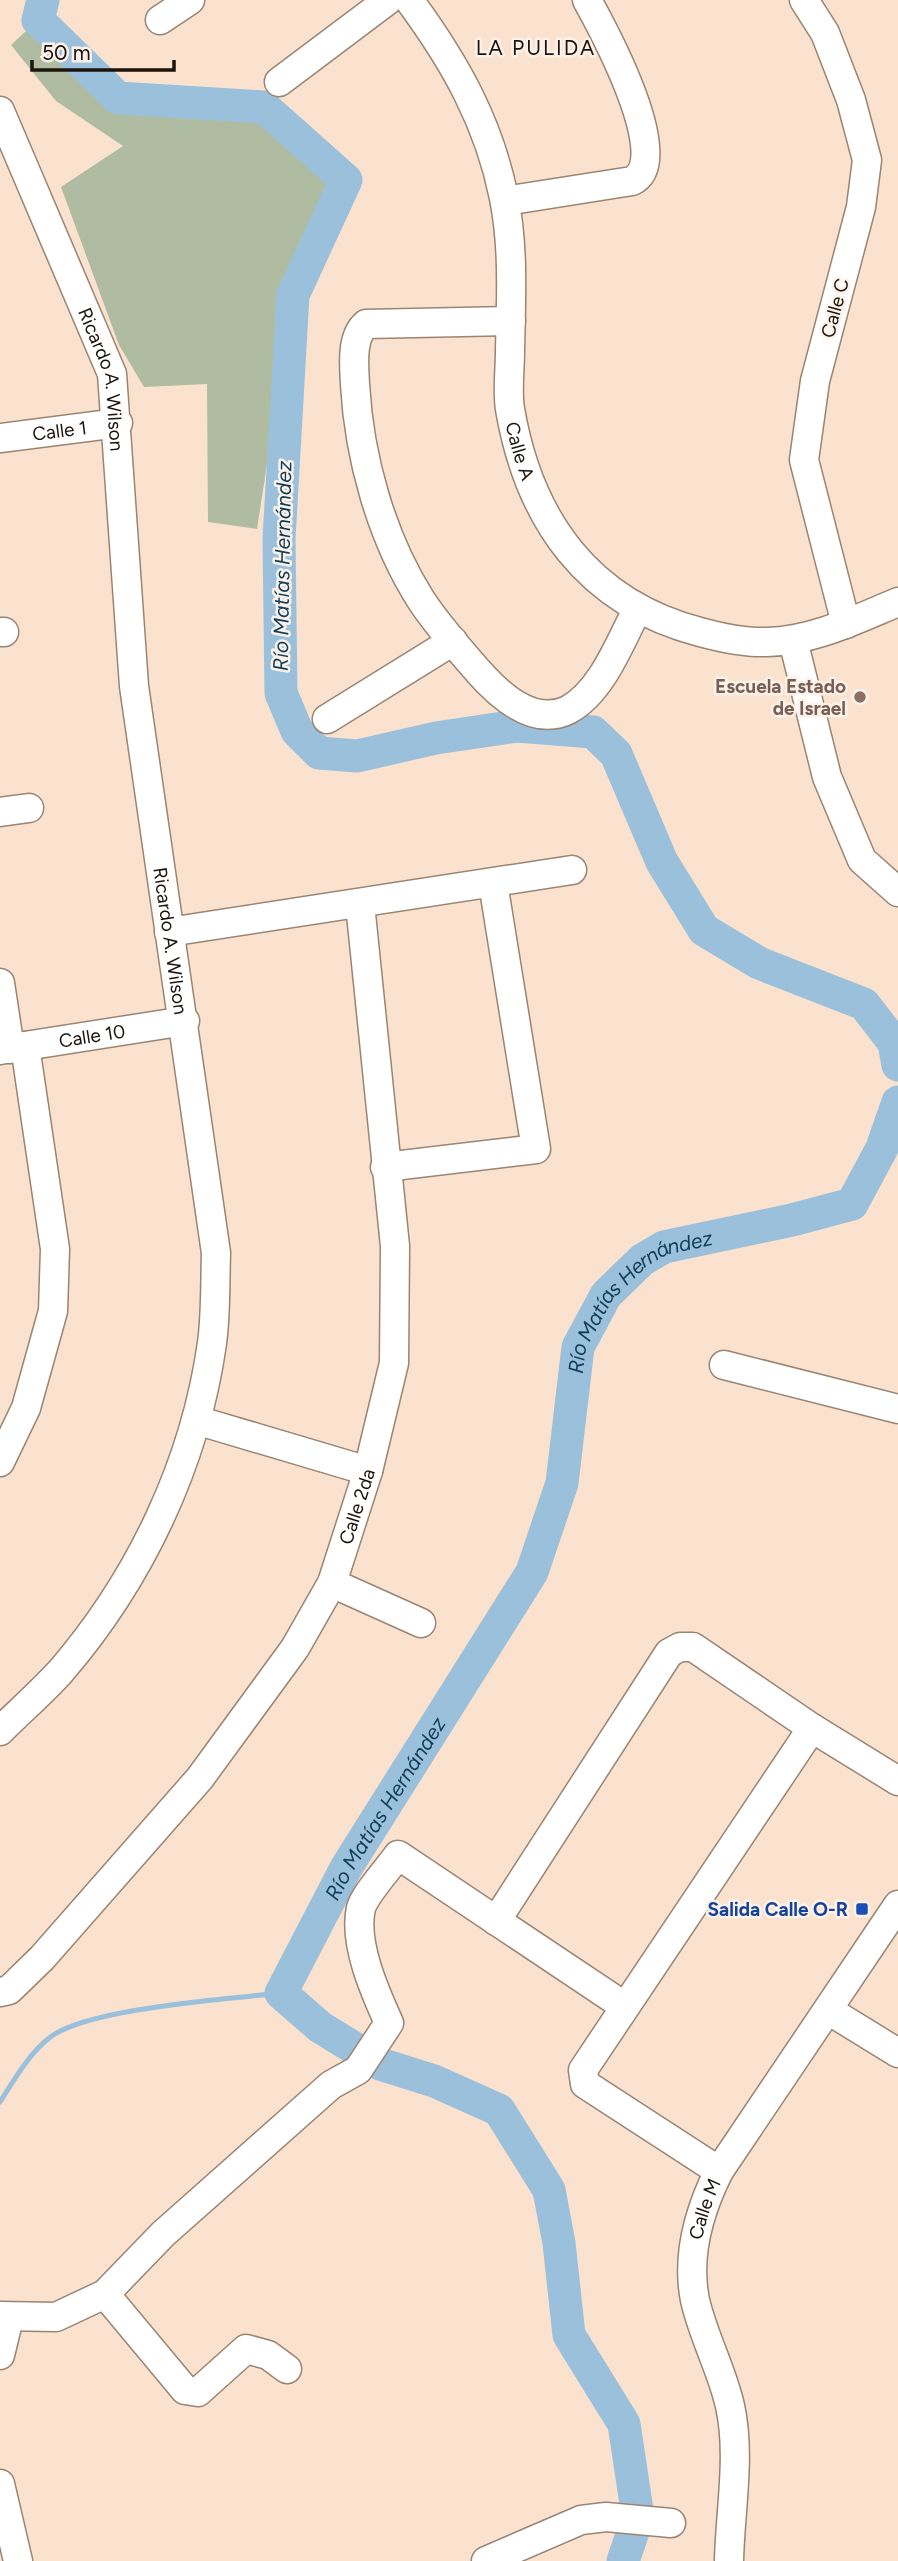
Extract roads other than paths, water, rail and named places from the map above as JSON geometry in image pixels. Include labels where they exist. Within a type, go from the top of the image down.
[{"type":"street","points":[[160,20],[190,0]]},
{"type":"street","points":[[279,82],[388,0]]},
{"type":"street","name":"Calle A","points":[[409,0],[448,53],[480,118],[505,201],[511,256],[509,406],[521,460],[542,511],[562,541],[591,573],[637,610],[675,626],[737,641],[793,640],[846,624],[898,602]]},
{"type":"street","points":[[505,201],[632,181],[643,170],[646,144],[626,79],[587,0]]},
{"type":"street","name":"Calle C","points":[[804,0],[825,33],[851,100],[866,160],[862,207],[815,381],[804,460],[846,624]]},
{"type":"street","name":"Ricardo A. Wilson","points":[[0,111],[101,340],[112,374],[118,423],[134,687],[216,1253],[212,1342],[196,1420],[168,1503],[117,1596],[60,1672],[1,1730]]},
{"type":"street","points":[[511,321],[366,324],[357,338],[357,416],[374,489],[397,552],[420,598],[453,641],[492,687],[511,703],[533,713],[562,712],[579,702],[601,676],[637,610]]},
{"type":"street","name":"Calle 1","points":[[0,438],[118,423]]},
{"type":"street","points":[[793,640],[827,777],[862,860],[898,892]]},
{"type":"street","points":[[327,719],[453,641]]},
{"type":"street","points":[[0,812],[29,808]]},
{"type":"street","points":[[169,932],[572,870]]},
{"type":"street","points":[[385,1167],[536,1149],[493,883]]},
{"type":"street","name":"Calle 2da","points":[[0,1992],[9,1990],[42,1958],[200,1778],[295,1648],[332,1583],[368,1471],[394,1363],[395,1246],[360,904]]},
{"type":"street","points":[[0,983],[55,1249],[53,1311],[26,1408],[0,1462]]},
{"type":"street","name":"Calle 10","points":[[12,1048],[184,1021]]},
{"type":"street","points":[[724,1365],[898,1409]]},
{"type":"street","points":[[196,1420],[368,1471]]},
{"type":"street","points":[[332,1583],[421,1623]]},
{"type":"street","points":[[496,1921],[669,1653],[680,1647],[693,1647],[812,1728],[898,1781]]},
{"type":"street","points":[[719,2171],[585,2084],[583,2070],[812,1728]]},
{"type":"street","points":[[0,2355],[4,2317],[56,2317],[104,2294],[163,2234],[331,2085],[354,2072],[380,2040],[389,2023],[370,1983],[360,1928],[361,1906],[398,1855],[624,2006]]},
{"type":"street","name":"Calle M","points":[[729,2561],[734,2437],[731,2417],[695,2300],[692,2270],[698,2221],[704,2200],[719,2171],[898,1906]]},
{"type":"street","points":[[828,2010],[898,2053]]},
{"type":"street","points":[[104,2294],[186,2390],[198,2392],[246,2349],[268,2356],[286,2369]]},
{"type":"street","points":[[0,2484],[18,2561]]},
{"type":"street","points":[[486,2561],[581,2520],[606,2517],[671,2523]]},
{"type":"waterway","name":"Río Matías Hernández","points":[[43,0],[38,20],[118,98],[264,107],[346,180],[293,295],[279,539],[281,693],[297,731],[319,753],[357,756],[436,738],[517,726],[593,732],[616,754],[662,862],[704,930],[759,963],[864,1004],[894,1043],[898,1065]]},
{"type":"waterway","name":"Río Matías Hernández","points":[[623,2561],[638,2517],[624,2424],[569,2335],[559,2243],[549,2190],[499,2110],[434,2081],[380,2064],[320,2027],[281,1993],[346,1868],[532,1572],[562,1483],[578,1347],[606,1295],[642,1260],[664,1247],[792,1220],[852,1204],[882,1148],[898,1102]]},
{"type":"waterway","points":[[0,2102],[34,2052],[49,2038],[67,2028],[94,2019],[159,2006],[281,1993]]},
{"type":"place","name":"Escuela Estado de Israel","points":[[860,697]]},
{"type":"place","name":"Salida Calle O-R","points":[[862,1909]]},
{"type":"district","name":"LA PULIDA","points":[[536,47]]}]
